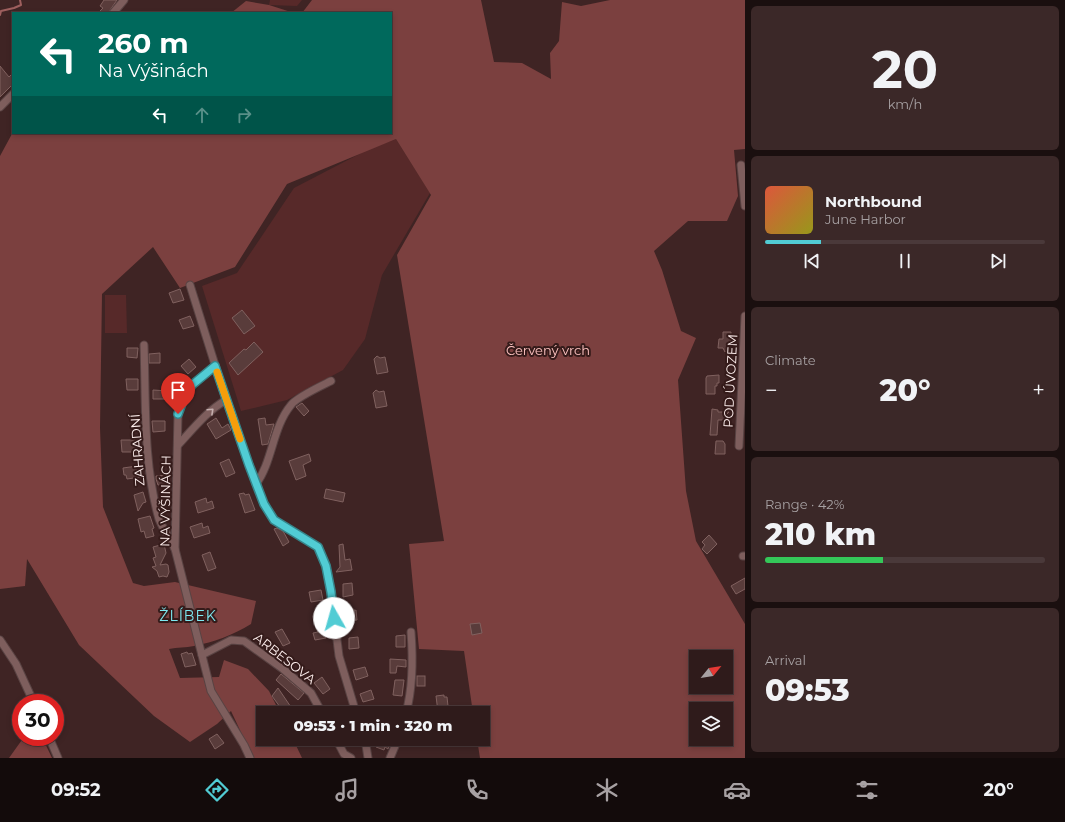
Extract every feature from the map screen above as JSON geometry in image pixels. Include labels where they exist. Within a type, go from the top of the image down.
[{"type":"street","points":[[114,12],[124,0]]},
{"type":"street","points":[[0,108],[12,95]]},
{"type":"street","points":[[741,165],[745,206]]},
{"type":"street","points":[[190,285],[226,400],[264,504],[274,520],[318,547],[326,566],[331,592],[339,656],[354,706]]},
{"type":"street","name":"POD ÚVOZEM","points":[[739,446],[745,316]]},
{"type":"street","name":"ZAHRADNÍ","points":[[144,345],[147,441],[152,491],[160,520],[175,549]]},
{"type":"street","name":"NA VÝŠINÁCH","points":[[215,366],[192,385],[184,398],[178,414],[175,549],[211,691],[244,745],[250,758]]},
{"type":"street","points":[[256,484],[263,475],[279,428],[292,404],[331,381]]},
{"type":"street","name":"NA VÝŠINÁCH","points":[[178,445],[218,404],[226,400]]},
{"type":"street","points":[[408,706],[410,698],[412,650],[411,632]]},
{"type":"street","points":[[0,640],[16,664],[30,694]]},
{"type":"street","name":"ARBESOVA","points":[[202,655],[232,640],[244,641],[283,668],[311,693],[318,706]]},
{"type":"street","points":[[53,746],[58,758]]},
{"type":"street","points":[[340,746],[344,754],[351,758]]},
{"type":"street","points":[[366,746],[368,758]]},
{"type":"street","points":[[390,758],[395,746]]},
{"type":"shaded area","points":[[270,0],[302,0],[297,6],[269,5]]},
{"type":"shaded area","points":[[396,139],[430,193],[382,275],[365,339],[343,370],[287,400],[241,411],[202,286],[237,273],[294,188],[367,150]]},
{"type":"shaded area","points":[[105,295],[126,295],[127,333],[105,333]]},
{"type":"green space","name":"Červený vrch","points":[[312,0],[481,0],[494,62],[522,63],[551,79],[550,53],[559,41],[562,2],[581,6],[610,0],[745,0],[745,149],[734,150],[738,196],[727,221],[688,221],[654,251],[662,270],[681,331],[696,338],[678,380],[686,491],[696,541],[745,624],[745,758],[480,758],[478,746],[490,746],[490,706],[472,706],[464,651],[419,649],[409,544],[444,541],[397,255],[431,195],[396,139],[287,184],[235,267],[180,288],[153,247],[102,294],[100,428],[103,507],[133,583],[144,586],[175,582],[256,601],[251,624],[244,628],[223,638],[209,642],[191,647],[169,649],[180,678],[219,677],[224,660],[248,669],[269,691],[276,706],[256,706],[256,746],[296,746],[302,758],[253,758],[231,711],[217,724],[190,742],[154,716],[79,645],[27,559],[25,586],[0,589],[0,156],[12,134],[392,134],[392,12],[303,12]]},
{"type":"green space","points":[[246,1],[269,5],[291,12],[232,12]]},
{"type":"green space","points":[[18,746],[46,746],[52,758],[9,758]]},
{"type":"building","points":[[104,0],[117,0],[109,12],[99,12],[103,8],[100,6]]},
{"type":"building","points":[[0,66],[9,77],[12,74],[12,85],[0,97]]},
{"type":"building","points":[[180,289],[184,300],[173,303],[169,293]]},
{"type":"building","points":[[242,310],[255,326],[244,334],[232,318]]},
{"type":"building","points":[[190,316],[194,326],[183,329],[179,320]]},
{"type":"building","points":[[723,332],[731,332],[730,347],[725,352],[723,348],[718,348],[719,339],[723,339]]},
{"type":"building","points":[[254,342],[263,352],[238,375],[229,363]]},
{"type":"building","points":[[127,348],[138,348],[137,358],[127,357]]},
{"type":"building","points":[[160,353],[160,363],[149,363],[149,354]]},
{"type":"building","points":[[377,356],[380,358],[385,357],[388,372],[377,374],[374,359]]},
{"type":"building","points":[[189,359],[196,367],[188,374],[181,366]]},
{"type":"building","points":[[719,375],[719,383],[715,386],[715,394],[706,394],[707,376]]},
{"type":"building","points":[[126,379],[138,379],[138,390],[127,390]]},
{"type":"building","points":[[153,390],[168,391],[168,399],[153,399]]},
{"type":"building","points":[[376,390],[379,392],[384,391],[387,406],[376,408],[373,393]]},
{"type":"building","points":[[302,403],[309,411],[304,416],[296,407]]},
{"type":"building","points":[[712,409],[718,410],[718,412],[729,412],[725,416],[725,420],[718,420],[717,435],[710,435]]},
{"type":"building","points":[[216,418],[222,428],[228,424],[231,430],[216,439],[207,424]]},
{"type":"building","points":[[265,418],[266,425],[274,424],[268,444],[262,445],[258,419]]},
{"type":"building","points":[[152,421],[165,421],[165,431],[153,432]]},
{"type":"building","points":[[121,440],[135,440],[137,443],[138,452],[122,452]]},
{"type":"building","points":[[716,441],[723,441],[725,444],[725,454],[715,454]]},
{"type":"building","points":[[309,454],[311,461],[303,465],[306,476],[296,480],[289,461]]},
{"type":"building","points":[[229,459],[235,473],[226,477],[220,463]]},
{"type":"building","points":[[137,466],[137,470],[139,470],[141,477],[127,479],[126,475],[124,475],[123,468]]},
{"type":"building","points":[[167,475],[168,484],[158,485],[156,476]]},
{"type":"building","points":[[326,489],[345,493],[343,502],[324,498]]},
{"type":"building","points":[[143,492],[146,502],[143,503],[138,511],[134,495]]},
{"type":"building","points":[[244,493],[245,495],[249,494],[255,510],[245,513],[239,494]]},
{"type":"building","points":[[206,498],[207,503],[212,501],[214,508],[198,513],[195,502]]},
{"type":"building","points":[[150,516],[154,528],[152,529],[154,536],[146,538],[144,531],[141,532],[138,519]]},
{"type":"building","points":[[202,523],[203,528],[208,526],[210,533],[194,538],[190,527]]},
{"type":"building","points":[[277,528],[283,531],[289,542],[283,546],[274,529]]},
{"type":"building","points":[[709,535],[717,544],[707,554],[702,549],[705,545],[702,542]]},
{"type":"building","points":[[164,544],[166,553],[160,565],[168,565],[169,572],[167,577],[159,577],[157,571],[152,567],[156,566],[153,558],[156,557],[153,547]]},
{"type":"building","points":[[343,544],[345,560],[350,559],[352,570],[336,572],[340,567],[339,545]]},
{"type":"building","points":[[210,552],[216,568],[208,571],[202,555]]},
{"type":"building","points":[[745,578],[745,589],[736,594],[731,586]]},
{"type":"building","points":[[352,583],[353,595],[343,597],[343,584]]},
{"type":"building","points":[[321,590],[323,600],[311,602],[309,592]]},
{"type":"building","points":[[354,609],[354,611],[356,610],[357,620],[347,621],[346,610]]},
{"type":"building","points":[[323,622],[326,638],[315,640],[313,633],[318,632],[317,623]]},
{"type":"building","points":[[480,623],[482,633],[472,635],[470,624]]},
{"type":"building","points":[[282,629],[290,643],[283,646],[275,632]]},
{"type":"building","points":[[405,635],[405,647],[396,647],[396,636]]},
{"type":"building","points":[[358,637],[359,648],[349,649],[349,638]]},
{"type":"building","points":[[187,652],[188,654],[192,653],[196,665],[185,667],[181,654]]},
{"type":"building","points":[[390,659],[406,660],[406,667],[397,666],[396,673],[390,673]]},
{"type":"building","points":[[365,667],[368,676],[356,680],[353,670]]},
{"type":"building","points":[[281,674],[304,693],[298,700],[276,680]]},
{"type":"building","points":[[417,676],[425,676],[425,686],[417,686]]},
{"type":"building","points":[[322,677],[330,689],[323,694],[314,683]]},
{"type":"building","points":[[395,680],[404,680],[402,696],[393,695]]},
{"type":"building","points":[[278,688],[290,706],[279,706],[272,696]]},
{"type":"building","points":[[371,690],[374,699],[363,702],[360,694]]},
{"type":"building","points":[[444,695],[444,697],[447,697],[448,706],[437,706],[436,696]]},
{"type":"building","points":[[217,734],[224,743],[215,749],[209,739]]},
{"type":"building","points":[[389,746],[388,749],[385,747],[384,750],[376,747]]},
{"type":"waterway","points":[[0,15],[1,11],[21,5],[20,0]]},
{"type":"slow traffic","points":[[217,372],[240,439]]},
{"type":"district","name":"ŽLÍBEK","points":[[188,616]]},
{"type":"route","points":[[178,414],[184,398],[192,385],[215,366],[264,504],[274,520],[318,547],[326,566],[334,618]]}]
